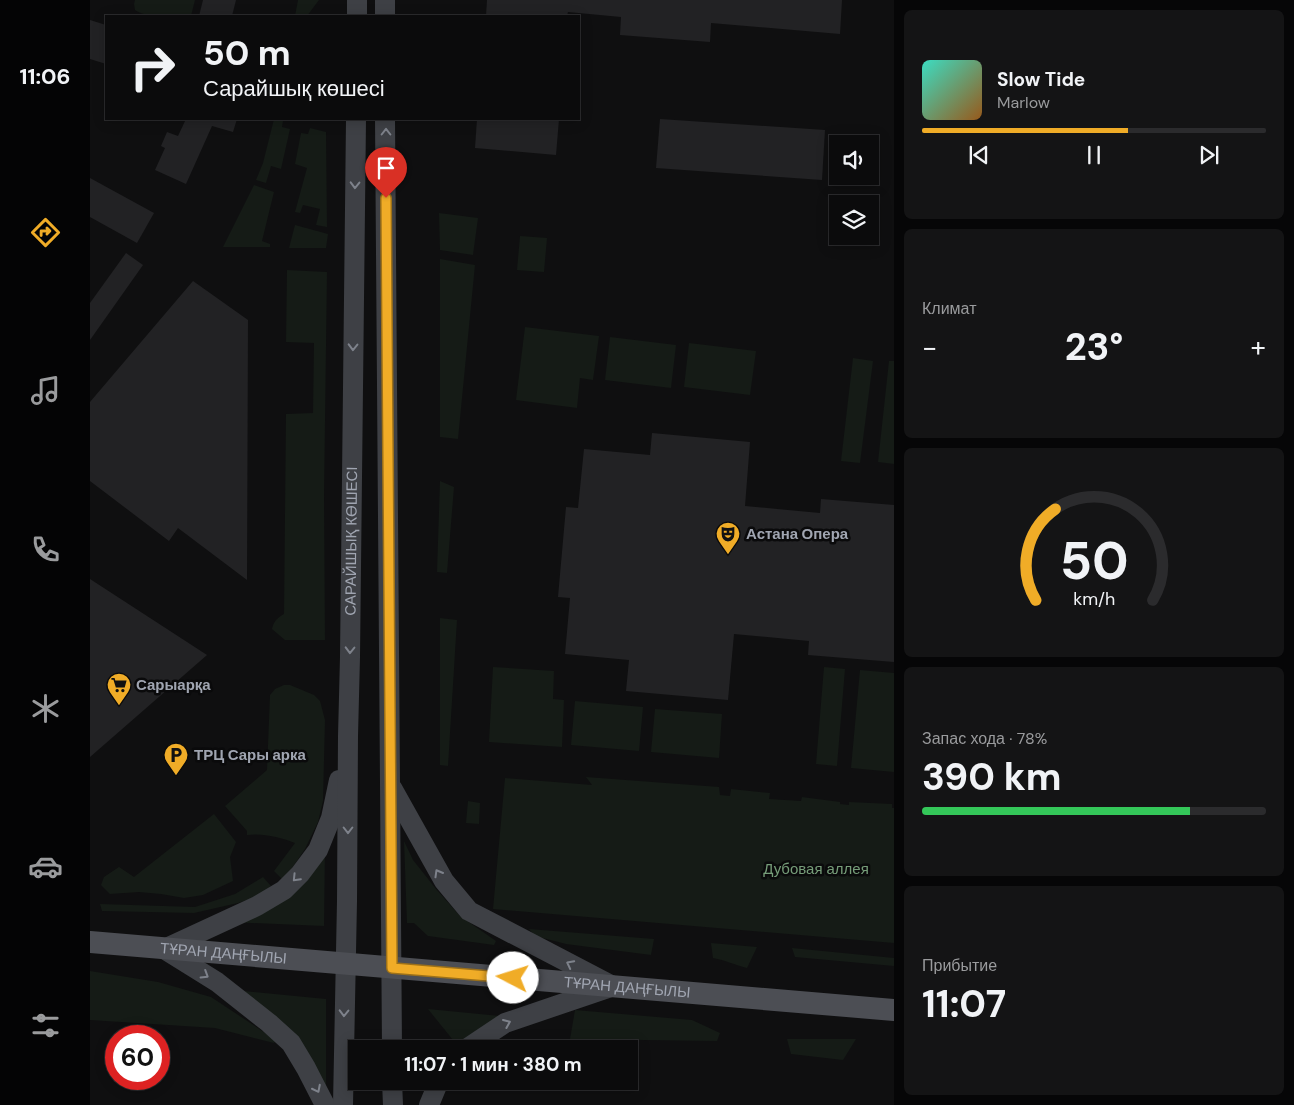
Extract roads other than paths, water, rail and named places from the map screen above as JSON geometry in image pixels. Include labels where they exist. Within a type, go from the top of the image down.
[{"type":"main road","points":[[357,0],[357,15]]},
{"type":"main road","points":[[384,0],[385,15]]},
{"type":"main road","name":"САРАЙШЫҚ КӨШЕСІ","points":[[343,1105],[348,865],[356,120]]},
{"type":"main road","points":[[385,120],[392,1040]]},
{"type":"main road","points":[[164,949],[257,906],[284,890],[300,874],[318,850],[331,818],[348,736]]},
{"type":"main road","points":[[390,784],[437,871],[469,911],[613,986]]},
{"type":"main road","name":"ТҰРАН ДАҢҒЫЛЫ","points":[[90,942],[894,1010]]},
{"type":"main road","points":[[164,949],[216,982],[269,1023],[290,1043],[306,1068],[325,1105]]},
{"type":"main road","points":[[480,1040],[505,1023],[613,986]]},
{"type":"main road","points":[[392,1090],[393,1105]]},
{"type":"main road","points":[[429,1105],[435,1090]]},
{"type":"place","name":"Астана Опера","points":[[728,555]]},
{"type":"place","name":"Сарыарқа","points":[[119,706]]},
{"type":"place","name":"ТРЦ Сары арка","points":[[176,776]]},
{"type":"park label","name":"Дубовая аллея","points":[[816,869]]}]
